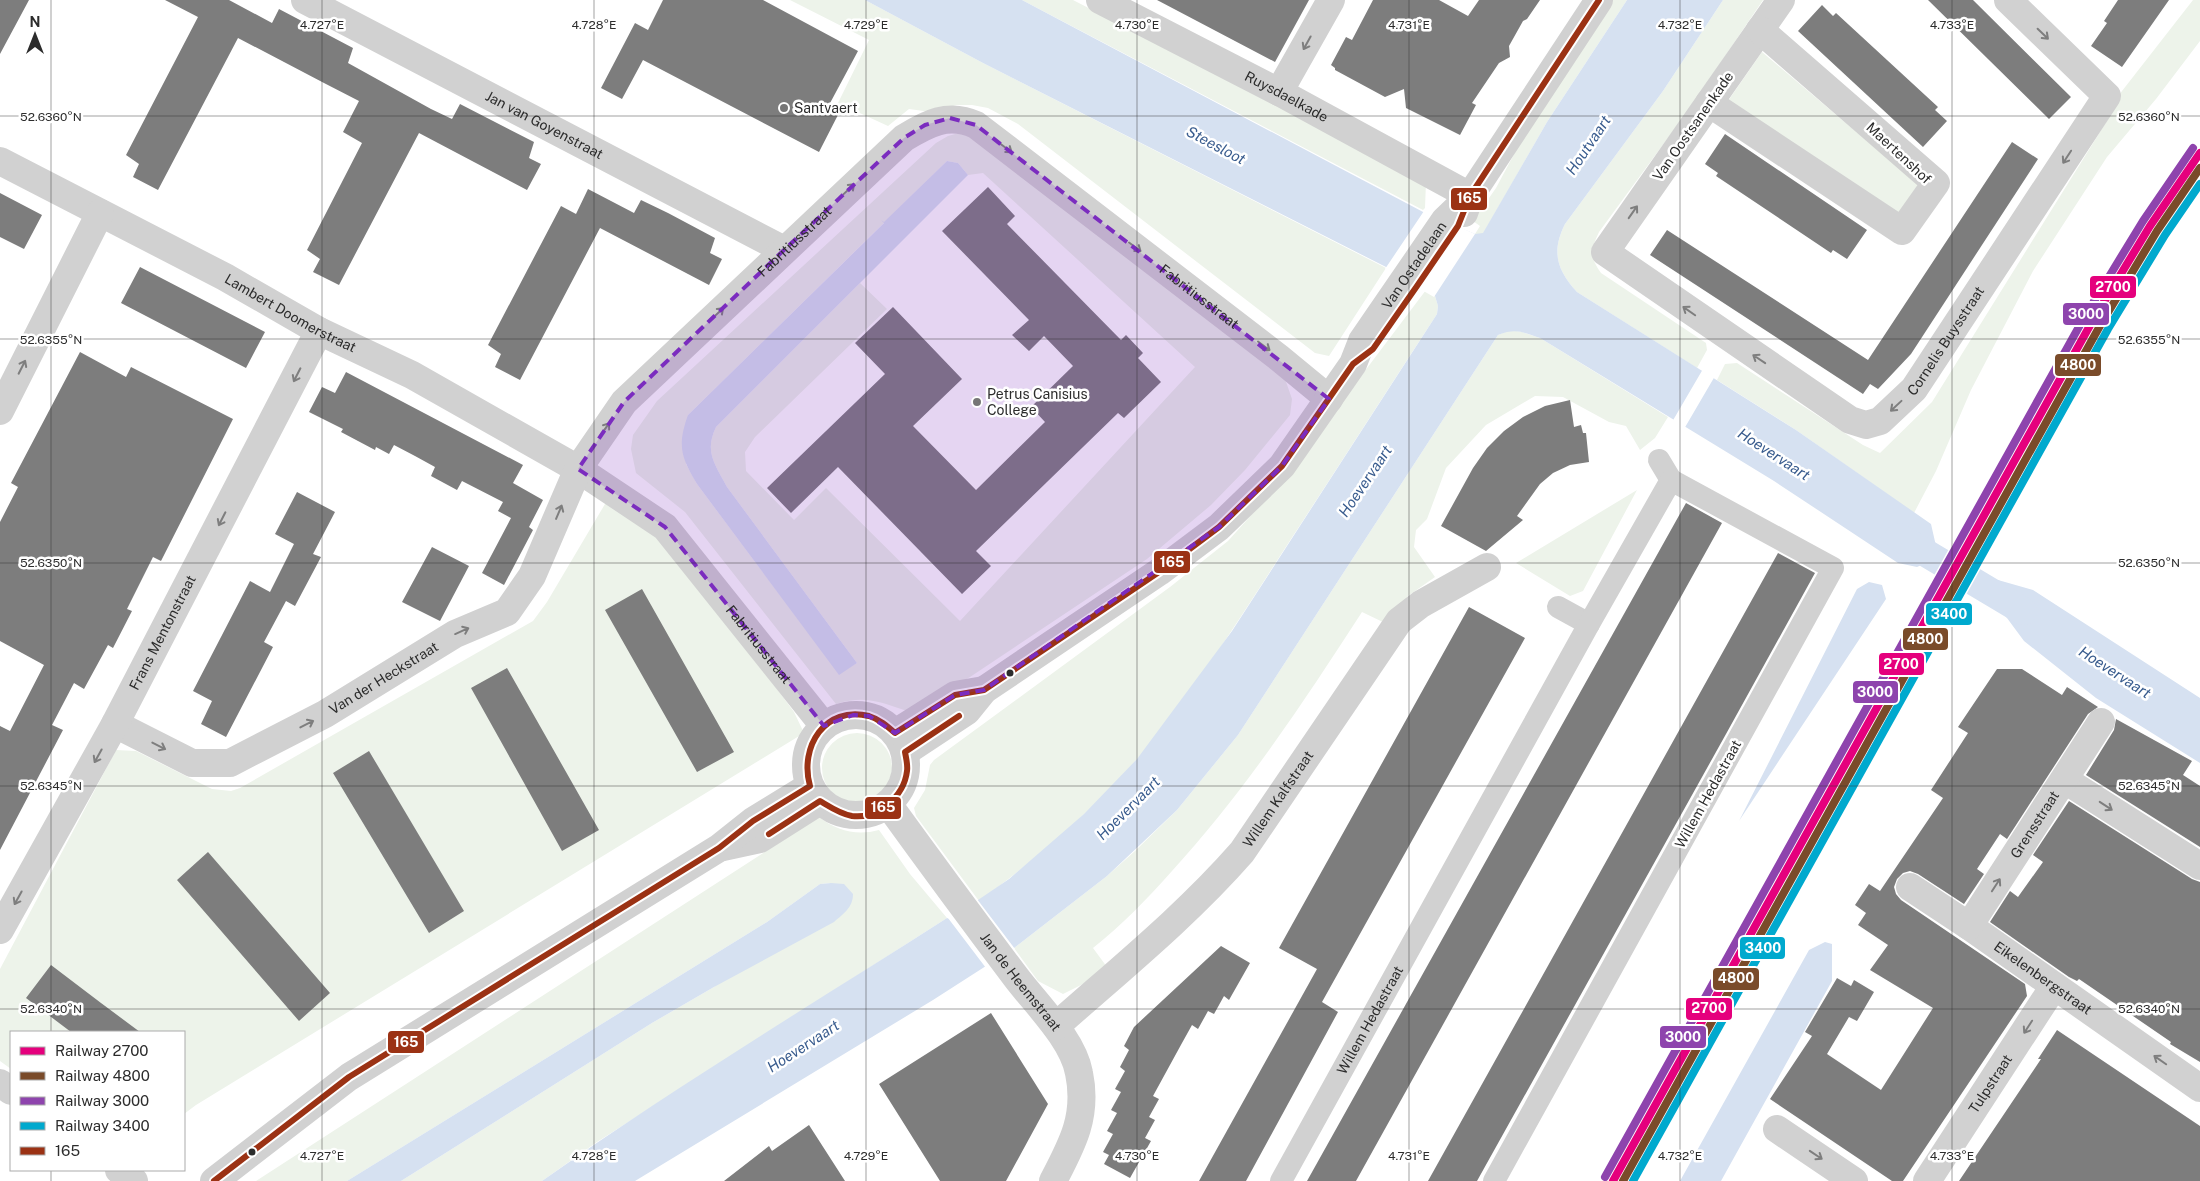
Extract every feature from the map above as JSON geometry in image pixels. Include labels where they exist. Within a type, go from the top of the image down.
[{"type":"street","name":"Jan van Goyenstraat","points":[[304,0],[784,250]]},
{"type":"street","name":"Ruysdaelkade","points":[[1100,0],[1279,92],[1470,196]]},
{"type":"street","points":[[1279,92],[1331,0]]},
{"type":"street","name":"Van Ostadelaan","points":[[900,742],[955,695],[984,690],[1159,572],[1219,527],[1282,466],[1353,364],[1362,341],[1410,283],[1470,196],[1599,0]]},
{"type":"street","name":"Van Oostsanenkade","points":[[1605,252],[1781,0]]},
{"type":"street","name":"Cornelis Buysstraat","points":[[1605,252],[1850,420],[1866,425],[1880,421],[1914,389],[2107,96],[2008,0]]},
{"type":"street","name":"Maertenshof","points":[[1709,103],[1902,231],[1936,183],[1760,30]]},
{"type":"street","name":"Fabritiusstraat","points":[[824,726],[665,527],[578,469],[624,402],[904,138],[925,125],[950,118],[966,121],[983,131],[1278,357],[1329,399]]},
{"type":"street","name":"Lambert Doomerstraat","points":[[0,161],[225,277],[319,331],[412,375],[578,469]]},
{"type":"street","points":[[0,411],[100,214]]},
{"type":"street","name":"Frans Mentonstraat","points":[[0,930],[115,724],[319,331]]},
{"type":"street","points":[[1659,460],[1671,480]]},
{"type":"street","name":"Van der Heckstraat","points":[[115,724],[192,763],[230,763],[325,714],[456,634],[507,612],[532,576],[578,469]]},
{"type":"street","name":"Willem Hedastraat","points":[[1281,1181],[1588,624],[1671,480],[1833,568],[1494,1181]]},
{"type":"street","name":"Willem Kalfstraat","points":[[1056,1026],[1198,900],[1242,852],[1399,622],[1421,604],[1488,568]]},
{"type":"street","points":[[1558,607],[1588,624]]},
{"type":"street","points":[[853,715],[868,716],[883,722],[900,742],[907,772],[901,790],[888,804],[872,813],[854,816],[836,812],[815,794],[806,770],[807,754],[813,738],[824,726],[838,718],[853,715]]},
{"type":"street","name":"Grensstraat","points":[[1969,926],[2101,722]]},
{"type":"street","points":[[2065,780],[2200,866]]},
{"type":"street","points":[[214,1181],[349,1077],[719,848],[753,821],[815,794]]},
{"type":"street","name":"Jan de Heemstraat","points":[[888,804],[1002,958],[1056,1026],[1079,1071],[1082,1109],[1076,1136],[1060,1178]]},
{"type":"street","name":"Eikelenbergstraat","points":[[1910,887],[1969,926],[2200,1088]]},
{"type":"street","name":"Tulpstraat","points":[[1927,1181],[2054,986]]},
{"type":"street","points":[[1777,1129],[1854,1181]]},
{"type":"street","points":[[120,1171],[134,1181]]},
{"type":"highlighted area","points":[[950,118],[976,125],[1329,399],[1282,466],[1219,527],[984,690],[955,695],[895,733],[869,716],[853,715],[824,726],[665,527],[578,469],[624,402],[784,250],[904,138],[925,125]]},
{"type":"shaded area","points":[[790,0],[865,0],[983,63],[1386,268],[1329,356],[1315,353],[1018,124],[988,108],[957,105],[931,112],[909,109],[888,126],[838,103],[869,40]]},
{"type":"shaded area","points":[[1022,0],[1073,0],[1426,182],[1425,208],[1423,210]]},
{"type":"shaded area","points":[[1612,0],[1627,0],[1547,122],[1483,234],[1475,234],[1480,226],[1473,221],[1496,188],[1535,115]]},
{"type":"shaded area","points":[[1723,0],[1763,0],[1692,105],[1599,232],[1592,253],[1594,262],[1601,273],[1706,343],[1707,350],[1697,368],[1577,292],[1561,268],[1557,252],[1558,243],[1565,224],[1663,91]]},
{"type":"shaded area","points":[[2193,0],[2200,0],[2200,41],[2156,99],[2107,157],[2033,271],[1971,390],[1936,471],[1914,513],[1796,430],[1717,380],[1725,364],[1737,363],[1863,445],[1880,453],[1932,402],[2110,116],[2115,100]]},
{"type":"shaded area","points":[[1762,52],[1920,186],[1899,217],[1728,101]]},
{"type":"shaded area","points":[[970,133],[1285,379],[1292,399],[1290,415],[1245,470],[1211,505],[1147,559],[970,677],[907,711],[880,702],[864,700],[846,701],[836,704],[685,512],[636,473],[631,449],[633,435],[657,401],[936,143],[948,136]],"holes":[[[947,161],[958,163],[968,175],[983,173],[1195,367],[960,621],[826,488],[794,520],[746,471],[745,452],[755,437],[887,309],[860,283],[716,427],[711,444],[712,458],[727,487],[857,663],[839,674],[697,484],[686,464],[688,415]]]},
{"type":"shaded area","points":[[1426,290],[1435,296],[1438,306],[1437,314],[1237,623],[1180,706],[1138,758],[1083,816],[1042,852],[979,901],[916,816],[914,808],[925,790],[930,765],[934,760],[1170,587],[1228,541],[1281,482]]},
{"type":"shaded area","points":[[1510,330],[1540,338],[1668,417],[1655,438],[1640,450],[1626,426],[1609,422],[1563,397],[1535,396],[1486,425],[1446,468],[1427,519],[1416,530],[1414,547],[1435,577],[1408,596],[1387,624],[1362,612],[1272,746],[1224,810],[1153,892],[1093,948],[1107,967],[1083,984],[1063,994],[1038,981],[1014,948],[1107,876],[1135,851],[1177,810],[1238,735],[1498,335]]},
{"type":"shaded area","points":[[1637,490],[1583,591],[1570,596],[1516,563]]},
{"type":"shaded area","points":[[605,504],[623,505],[666,539],[794,712],[804,733],[185,1113],[185,1031],[10,1031],[10,1068],[0,1061],[0,969],[116,750],[136,751],[212,789],[231,791],[240,788],[533,621],[547,602]]},
{"type":"shaded area","points":[[857,733],[870,736],[882,743],[889,755],[892,768],[889,781],[882,793],[870,800],[857,803],[844,800],[832,793],[825,781],[822,768],[825,755],[832,743],[844,736]]},
{"type":"shaded area","points":[[819,817],[833,826],[848,831],[871,832],[879,830],[910,874],[947,918],[597,1142],[542,1181],[401,1181],[652,1023],[714,987],[831,883],[820,884],[767,922],[347,1181],[256,1181]]},
{"type":"water","points":[[865,0],[1022,0],[1425,213],[1475,234],[1483,233],[1547,122],[1627,0],[1723,0],[1663,91],[1565,224],[1558,243],[1557,252],[1561,268],[1577,292],[1796,430],[1931,524],[1936,546],[1926,563],[1917,567],[1898,563],[1774,481],[1540,338],[1514,331],[1498,335],[1238,735],[1177,810],[1107,876],[1014,948],[933,1000],[635,1181],[542,1181],[641,1113],[743,1047],[947,918],[950,919],[1009,879],[1084,814],[1137,759],[1232,631],[1437,314],[1438,306],[1435,296],[1388,268],[983,63]]},
{"type":"water","points":[[947,161],[958,163],[968,175],[716,427],[711,444],[712,458],[727,487],[857,663],[839,675],[697,484],[687,466],[682,451],[683,435],[688,415],[884,223],[881,220],[884,222]]},
{"type":"water","points":[[1998,580],[2033,590],[2200,698],[2200,763],[2096,698],[2024,641],[1988,597]]},
{"type":"water","points":[[1869,582],[1882,585],[1886,599],[1739,821],[1857,589]]},
{"type":"water","points":[[820,884],[844,884],[853,894],[849,907],[834,922],[652,1023],[401,1181],[347,1181],[767,922]]},
{"type":"water","points":[[1825,942],[1832,944],[1832,981],[1721,1181],[1680,1181],[1809,950]]},
{"type":"pier","points":[[1424,211],[1475,234],[1434,297],[1385,269]]},
{"type":"pier","points":[[1703,369],[1715,376],[1684,429],[1672,422]]},
{"type":"pier","points":[[977,899],[1015,949],[986,968],[948,918]]},
{"type":"building","points":[[0,0],[29,0],[0,54]]},
{"type":"building","points":[[165,0],[229,0],[272,23],[279,9],[353,48],[348,63],[431,109],[452,119],[460,104],[534,142],[529,158],[541,164],[527,190],[419,133],[339,285],[313,272],[320,259],[307,250],[362,143],[343,132],[359,101],[238,38],[158,190],[133,177],[139,164],[126,155],[198,17]]},
{"type":"building","points":[[663,0],[763,0],[858,51],[829,105],[840,111],[819,152],[643,60],[622,99],[601,88],[635,23],[648,30]]},
{"type":"building","points":[[1157,0],[1309,0],[1275,62]]},
{"type":"building","points":[[1373,0],[1439,0],[1468,16],[1479,0],[1540,0],[1527,19],[1523,21],[1509,46],[1510,57],[1499,63],[1472,103],[1476,105],[1460,135],[1406,108],[1404,89],[1385,97],[1335,70],[1331,65],[1346,37],[1352,40]]},
{"type":"building","points":[[1928,0],[1973,0],[2071,97],[2049,119]]},
{"type":"building","points":[[2118,0],[2169,0],[2122,67],[2091,46],[2107,23],[2104,21]]},
{"type":"building","points":[[1822,5],[1833,16],[1836,13],[1938,107],[1935,110],[1947,121],[1923,147],[1798,31]]},
{"type":"building","points":[[1725,134],[1867,230],[1847,259],[1833,250],[1831,253],[1716,176],[1718,173],[1705,164]]},
{"type":"building","points":[[2012,142],[2038,159],[1911,354],[1878,389],[1870,384],[1863,394],[1650,255],[1667,230],[1868,360]]},
{"type":"building","points":[[988,187],[1015,216],[1007,224],[1121,340],[1126,335],[1143,353],[1138,358],[1161,382],[1124,418],[1118,413],[976,551],[991,566],[962,594],[838,467],[791,513],[767,488],[885,374],[855,343],[893,307],[962,379],[913,426],[976,490],[1045,422],[1031,407],[1073,366],[1044,336],[1029,351],[1012,335],[1029,320],[942,231]]},
{"type":"building","points":[[588,189],[634,213],[641,200],[668,213],[715,238],[710,253],[722,259],[709,285],[600,228],[520,380],[495,367],[501,354],[488,345],[561,206],[576,214]]},
{"type":"building","points":[[0,193],[42,215],[24,249],[0,237]]},
{"type":"building","points":[[140,267],[265,332],[246,368],[121,303]]},
{"type":"building","points":[[80,352],[126,377],[131,367],[233,419],[161,561],[153,557],[127,609],[132,611],[113,648],[108,645],[84,689],[74,683],[52,725],[63,730],[0,850],[0,726],[10,731],[44,665],[0,641],[0,522],[18,487],[11,483]]},
{"type":"building","points":[[346,372],[523,465],[513,483],[543,500],[529,527],[533,530],[504,585],[482,573],[511,518],[498,511],[503,502],[462,481],[457,490],[431,476],[435,467],[415,456],[394,445],[389,454],[376,447],[375,450],[341,432],[343,429],[309,412],[322,387],[335,393]]},
{"type":"building","points":[[1570,400],[1574,427],[1581,425],[1583,433],[1586,433],[1589,462],[1570,465],[1553,473],[1540,484],[1517,516],[1523,520],[1486,551],[1441,526],[1473,468],[1487,448],[1504,431],[1523,417],[1545,406]]},
{"type":"building","points":[[297,492],[335,512],[313,554],[321,557],[295,606],[286,601],[264,642],[273,647],[226,737],[201,724],[212,701],[193,691],[250,581],[270,592],[294,544],[275,534]]},
{"type":"building","points":[[1686,503],[1722,523],[1356,1181],[1307,1181]]},
{"type":"building","points":[[432,547],[469,566],[440,621],[402,602]]},
{"type":"building","points":[[1778,553],[1815,573],[1477,1181],[1428,1181]]},
{"type":"building","points":[[642,589],[734,752],[697,772],[605,610]]},
{"type":"building","points":[[1469,607],[1525,638],[1322,1002],[1338,1012],[1246,1181],[1199,1181],[1317,969],[1279,948]]},
{"type":"building","points":[[507,668],[599,830],[562,851],[471,688]]},
{"type":"building","points":[[1997,669],[2022,669],[2062,695],[2067,687],[2098,707],[2088,714],[2007,839],[2000,834],[1977,869],[1984,874],[1964,904],[1918,874],[1910,871],[1903,873],[1897,879],[1894,887],[1896,894],[1901,900],[2025,984],[2027,996],[1903,1181],[1892,1181],[1770,1099],[1812,1036],[1805,1032],[1837,978],[1851,986],[1854,980],[1874,992],[1857,1021],[1849,1017],[1827,1054],[1881,1090],[1933,1008],[1870,970],[1888,945],[1858,925],[1866,913],[1855,905],[1869,884],[1880,891],[1943,798],[1931,790],[1968,733],[1958,727]]},
{"type":"building","points":[[2116,719],[2192,761],[2183,775],[2200,786],[2200,847],[2086,775],[2114,730]]},
{"type":"building","points":[[369,751],[464,911],[429,933],[333,773]]},
{"type":"building","points":[[2069,801],[2192,879],[2200,882],[2200,1062],[2170,1044],[2171,1042],[2079,979],[2077,981],[2069,977],[1990,922],[2010,891],[2018,897],[2043,862],[2033,855]]},
{"type":"building","points":[[208,852],[330,993],[299,1021],[177,880]]},
{"type":"building","points":[[1221,946],[1250,963],[1229,1000],[1224,996],[1214,1014],[1208,1011],[1198,1029],[1192,1025],[1153,1096],[1159,1099],[1149,1117],[1155,1120],[1145,1138],[1151,1141],[1130,1178],[1104,1164],[1109,1155],[1103,1152],[1113,1134],[1107,1131],[1117,1113],[1111,1110],[1121,1092],[1115,1089],[1125,1071],[1120,1067],[1129,1050],[1124,1046],[1134,1027]]},
{"type":"building","points":[[51,965],[139,1031],[70,1031],[26,998]]},
{"type":"building","points":[[991,1013],[1048,1104],[1006,1181],[940,1181],[879,1084]]},
{"type":"building","points":[[2057,1030],[2200,1126],[2200,1181],[1959,1181],[2041,1059],[2038,1059]]},
{"type":"building","points":[[809,1125],[845,1181],[724,1181],[769,1146],[772,1151]]},
{"type":"waterway","name":"Hoevervaart","points":[[1899,537],[2023,611]]},
{"type":"rail line","name":"3000","points":[[1605,1177],[2085,316],[2143,221],[2193,148]]},
{"type":"rail line","name":"2700","points":[[1613,1181],[2093,320],[2150,226],[2200,153]]},
{"type":"rail line","name":"4800","points":[[1623,1181],[2101,324],[2157,231],[2200,168]]},
{"type":"rail line","name":"3400","points":[[1633,1181],[2108,329],[2165,235],[2200,184]]},
{"type":"transit line","name":"165","points":[[214,1181],[349,1077],[719,848],[753,821],[810,786],[808,757],[812,744],[819,732],[828,723],[840,717],[853,714],[869,716],[880,721],[895,733],[955,695],[984,690],[1159,572],[1219,527],[1282,466],[1353,364],[1373,349],[1458,226],[1470,196],[1599,0]]},
{"type":"transit line","name":"165","points":[[769,834],[820,801],[839,812],[852,816],[871,814],[880,810],[895,797],[905,781],[907,769],[905,752],[959,716]]},
{"type":"place","name":"Santvaert","points":[[784,108]]},
{"type":"place","name":"Petrus Canisius College","points":[[977,402]]},
{"type":"water label","name":"Steesloot","points":[[1216,145]]},
{"type":"water label","name":"Houtvaart","points":[[1588,145]]}]
